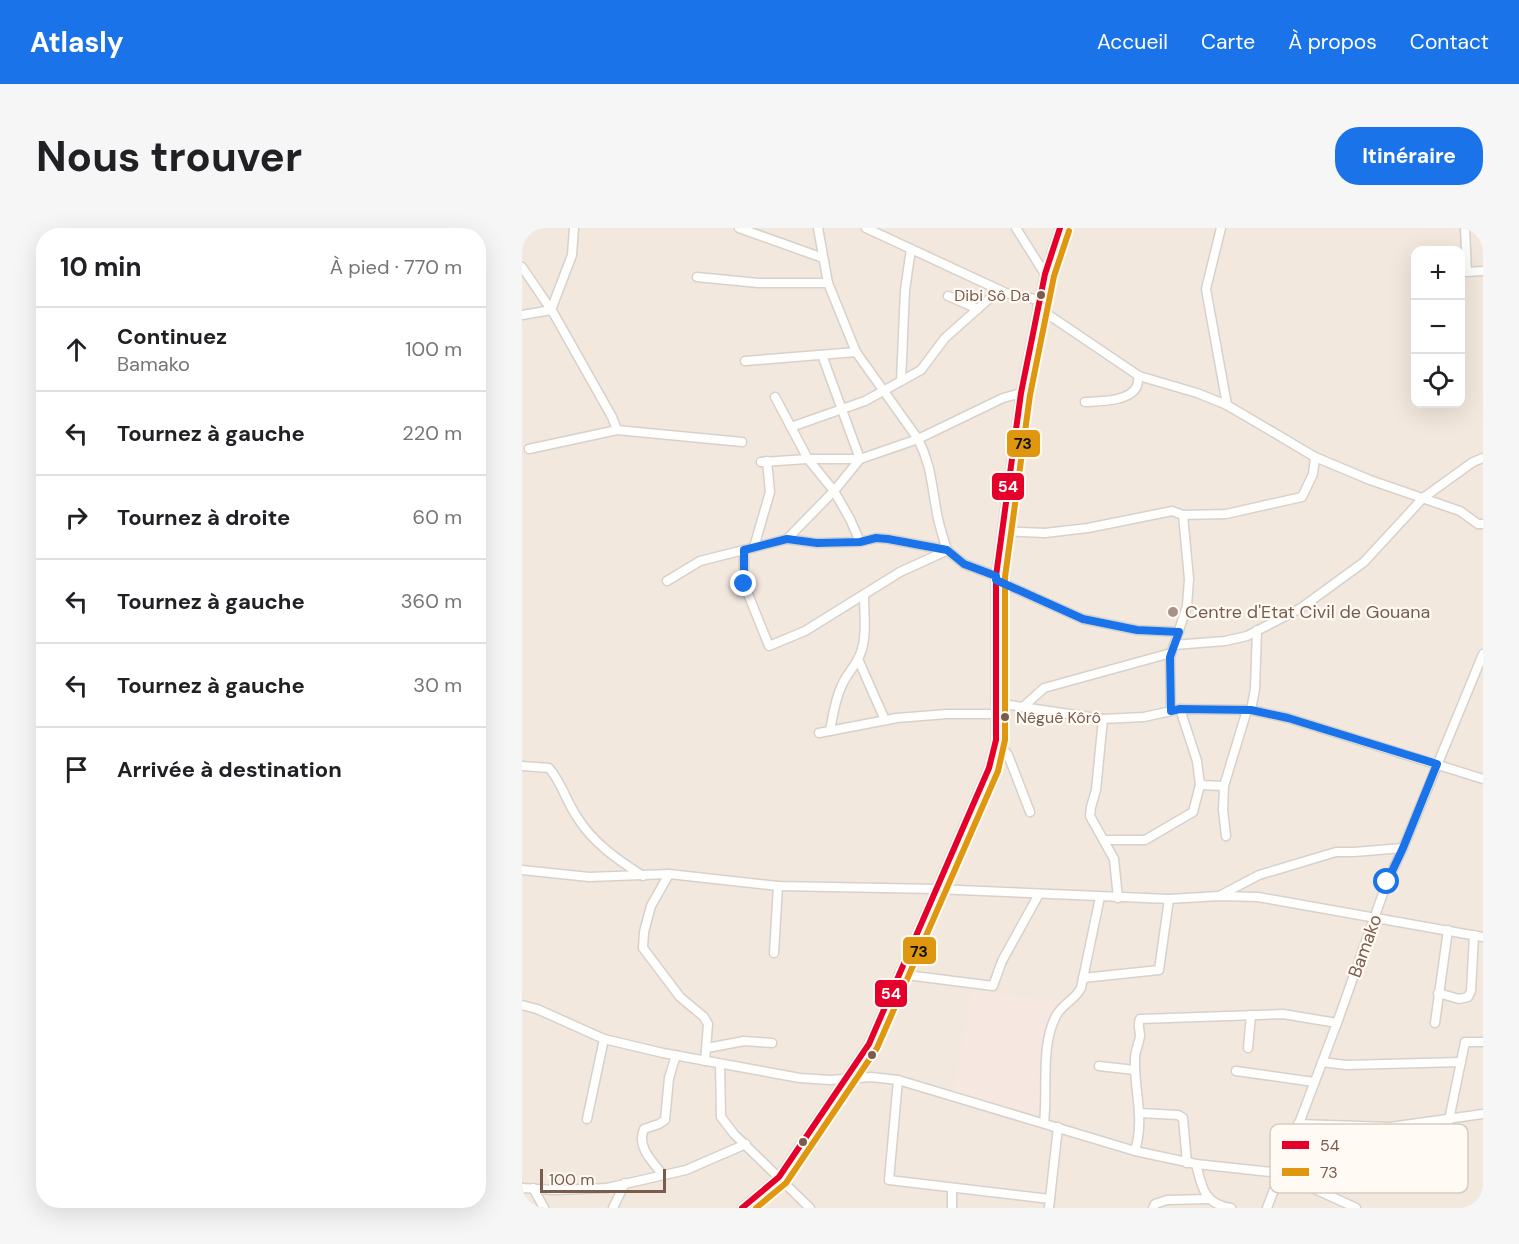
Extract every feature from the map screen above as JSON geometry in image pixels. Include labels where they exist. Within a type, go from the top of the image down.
[{"type":"street","points":[[551,310],[572,255],[574,228]]},
{"type":"street","points":[[739,228],[824,258]]},
{"type":"street","points":[[818,228],[828,283],[856,352],[918,439],[932,473],[936,510],[947,550]]},
{"type":"street","points":[[866,228],[999,290],[1038,304],[1138,376],[1197,393],[1227,405],[1315,457],[1370,480],[1460,511],[1481,527]]},
{"type":"street","points":[[1016,228],[1045,274]]},
{"type":"street","points":[[742,1208],[779,1177],[869,1044],[989,768],[996,740],[996,578],[1002,531],[1021,393],[1038,304],[1060,228]]},
{"type":"street","points":[[1221,228],[1206,289],[1227,405]]},
{"type":"street","points":[[1466,228],[1467,272],[1483,271]]},
{"type":"street","points":[[901,381],[905,290],[911,249]]},
{"type":"street","points":[[522,267],[551,310],[612,417],[616,430]]},
{"type":"street","points":[[697,277],[758,283],[828,283]]},
{"type":"street","points":[[791,427],[865,401],[921,370],[945,338],[999,290]]},
{"type":"street","points":[[948,296],[978,309]]},
{"type":"street","points":[[522,315],[551,310]]},
{"type":"street","points":[[745,361],[856,352]]},
{"type":"street","points":[[822,355],[860,459]]},
{"type":"street","points":[[1085,402],[1123,397],[1137,386],[1138,376]]},
{"type":"street","points":[[754,547],[770,492],[764,461],[860,459],[918,439],[1003,398],[1021,393]]},
{"type":"street","points":[[776,397],[808,459],[834,491],[860,542]]},
{"type":"street","points":[[529,449],[616,430],[742,442]]},
{"type":"street","points":[[1002,531],[1045,533],[1088,528],[1172,511],[1183,515],[1226,514],[1302,497],[1313,474],[1315,457]]},
{"type":"street","points":[[1023,707],[1044,688],[1173,649],[1247,636],[1301,608],[1364,562],[1424,498],[1473,462],[1483,458]]},
{"type":"street","points":[[787,539],[834,491],[860,459]]},
{"type":"street","points":[[1171,711],[1173,649],[1188,606],[1189,579],[1183,515]]},
{"type":"street","points":[[667,581],[700,561],[787,539],[817,543],[888,539],[947,550],[964,564],[1083,619],[1137,630],[1179,632]]},
{"type":"street","points":[[744,550],[744,584],[769,646],[805,631],[900,572],[947,550]]},
{"type":"street","points":[[830,731],[843,682],[862,652],[864,596]]},
{"type":"street","points":[[1226,836],[1223,810],[1224,786],[1255,689],[1257,630]]},
{"type":"street","name":"Bamako","points":[[1298,1124],[1387,882],[1483,654]]},
{"type":"street","points":[[858,659],[885,720]]},
{"type":"street","points":[[996,703],[1103,719],[1144,717],[1180,709],[1249,710],[1288,718],[1483,778]]},
{"type":"street","points":[[1104,840],[1145,840],[1193,812],[1200,785],[1197,761],[1180,709]]},
{"type":"street","points":[[819,733],[885,720],[947,714],[996,714]]},
{"type":"street","points":[[1103,719],[1096,790],[1090,816],[1114,860],[1118,898]]},
{"type":"street","points":[[996,740],[1008,755],[1030,812]]},
{"type":"street","points":[[522,766],[549,768],[559,780],[577,817],[597,842],[614,857],[644,876]]},
{"type":"street","points":[[1200,785],[1224,786]]},
{"type":"street","points":[[1219,896],[1259,875],[1336,852],[1403,848]]},
{"type":"street","points":[[522,870],[589,877],[669,874],[778,886],[936,889],[1169,900],[1219,896],[1258,897],[1479,936],[1471,991],[1468,997],[1459,999],[1438,993]]},
{"type":"street","points":[[669,874],[651,906],[644,932],[643,948],[680,997],[704,1017],[708,1024],[705,1061]]},
{"type":"street","points":[[774,954],[778,886]]},
{"type":"street","points":[[899,974],[993,986],[1002,961],[1039,894]]},
{"type":"street","points":[[1044,1123],[1047,1097],[1046,1060],[1053,1023],[1060,1009],[1077,996],[1100,897]]},
{"type":"street","points":[[1083,978],[1159,970],[1169,900]]},
{"type":"street","points":[[1435,1023],[1448,930]]},
{"type":"street","points":[[522,1005],[537,1009],[604,1039],[720,1064],[800,1078],[871,1077],[898,1080],[1135,1151],[1191,1164],[1270,1172]]},
{"type":"street","points":[[1135,1151],[1139,1136],[1140,1113],[1135,1070],[1136,1048],[1140,1038],[1138,1024],[1140,1018],[1283,1014],[1337,1023]]},
{"type":"street","points":[[1248,1048],[1251,1015]]},
{"type":"street","points":[[586,1119],[604,1039]]},
{"type":"street","points":[[707,1048],[744,1041],[772,1043]]},
{"type":"street","points":[[1449,1120],[1465,1042],[1483,1042]]},
{"type":"street","points":[[663,1175],[643,1148],[642,1134],[644,1130],[664,1120],[669,1078],[676,1055]]},
{"type":"street","points":[[1322,1062],[1346,1065],[1461,1062]]},
{"type":"street","points":[[720,1064],[721,1117],[734,1134],[810,1208]]},
{"type":"street","points":[[1100,1066],[1135,1070]]},
{"type":"street","points":[[1236,1071],[1314,1082]]},
{"type":"street","points":[[898,1080],[889,1180],[1050,1204],[1058,1127]]},
{"type":"street","points":[[1140,1113],[1178,1115],[1183,1118],[1191,1164],[1202,1188],[1209,1199],[1220,1206],[1231,1208]]},
{"type":"street","points":[[1415,1124],[1483,1114]]},
{"type":"street","points":[[522,1188],[555,1190],[607,1188],[687,1170],[746,1144]]},
{"type":"street","points":[[614,1208],[624,1183]]},
{"type":"street","points":[[532,1188],[544,1208]]},
{"type":"street","points":[[951,1188],[952,1208]]},
{"type":"street","name":"Bamako","points":[[1267,1208],[1273,1193]]},
{"type":"street","points":[[1323,1193],[1356,1208]]},
{"type":"street","points":[[1153,1208],[1159,1201],[1209,1199]]},
{"type":"shaded area","points":[[522,228],[1483,228],[1483,1208],[522,1208]]},
{"type":"shaded area","points":[[972,991],[1058,1001],[1044,1116],[953,1093]]},
{"type":"transit line","name":"54","points":[[742,1208],[779,1177],[869,1044],[989,768],[996,740],[996,576],[1021,393],[1045,274],[1060,228]]},
{"type":"transit line","name":"73","points":[[756,1208],[786,1183],[877,1048],[998,771],[1005,740],[1005,577],[1030,395],[1054,276],[1069,231]]},
{"type":"place","name":"Dibi Sô Da","points":[[1041,295]]},
{"type":"place","name":"Centre d'Etat Civil de Gouana","points":[[1173,612]]},
{"type":"place","name":"Nêguê Kôrô","points":[[1005,717]]},
{"type":"route","points":[[744,584],[744,550],[787,539],[817,543],[888,539],[947,550],[964,564],[996,576],[996,580],[1083,619],[1137,630],[1179,632],[1170,657],[1171,711],[1180,709],[1251,710],[1288,718],[1437,764],[1387,882]]}]
